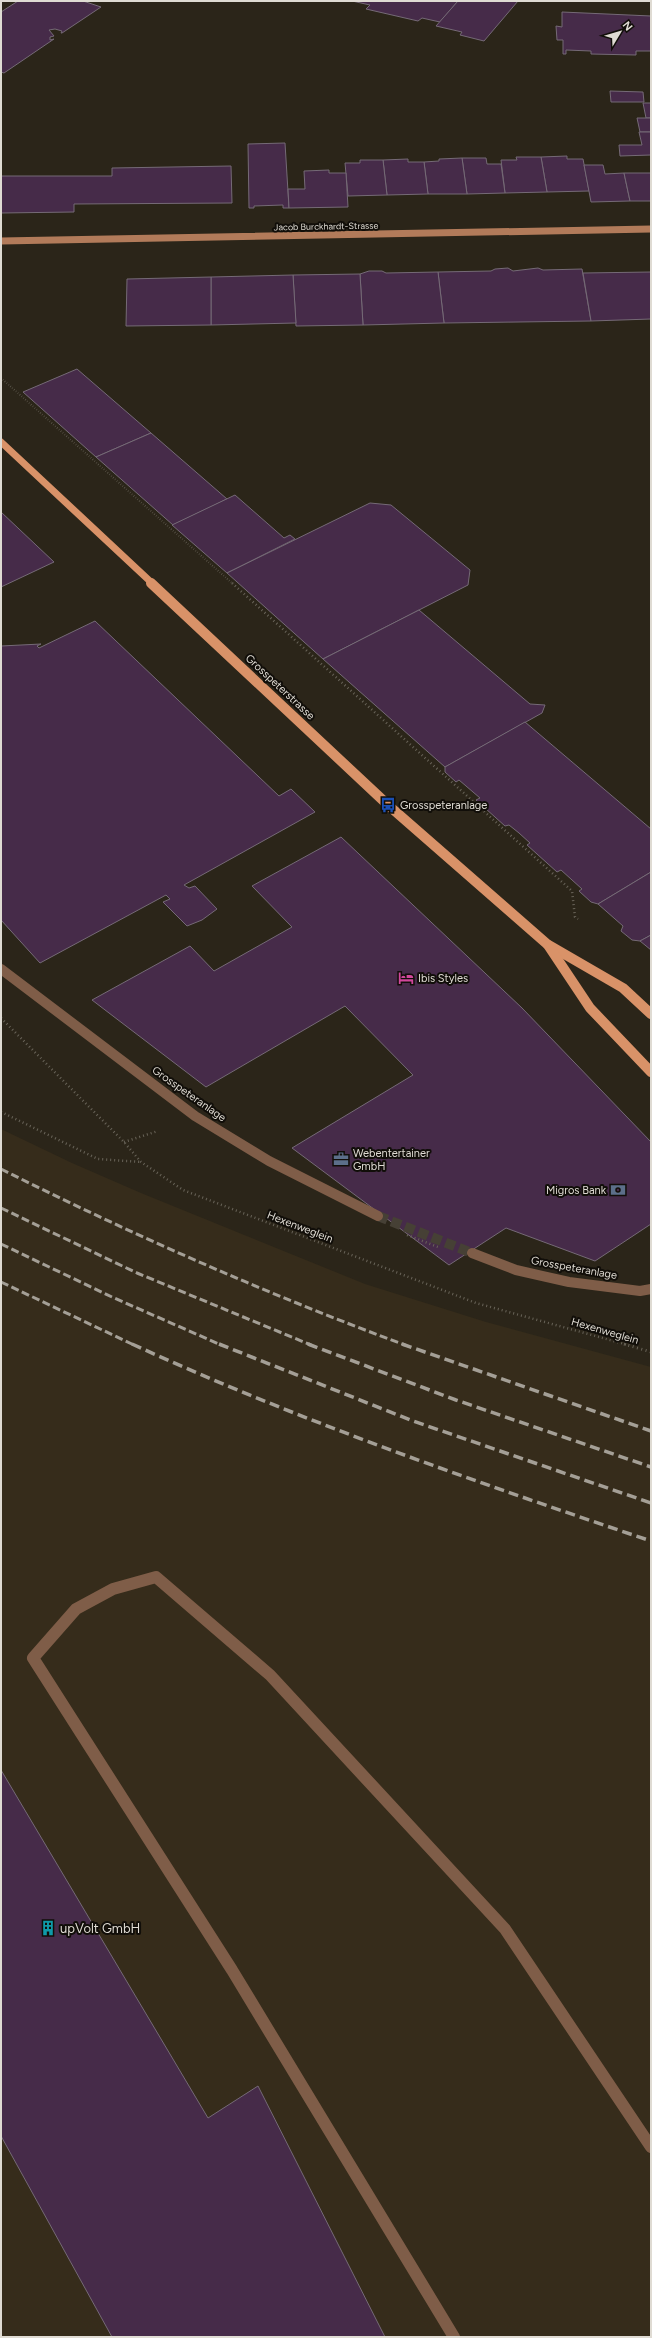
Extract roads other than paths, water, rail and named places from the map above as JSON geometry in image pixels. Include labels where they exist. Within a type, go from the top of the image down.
[{"type":"main road","name":"Grosspeterstrasse","points":[[1,442],[388,805],[547,944],[623,988],[651,1014]]},
{"type":"main road","name":"Grosspeterstrasse","points":[[547,944],[590,1008],[651,1072]]},
{"type":"street","name":"Jacob Burckhardt-Strasse","points":[[1,241],[651,229]]},
{"type":"street","name":"Grosspeteranlage","points":[[1,969],[195,1116],[269,1161],[378,1216]]},
{"type":"street","name":"Grosspeteranlage","points":[[472,1253],[516,1270],[569,1282],[640,1291],[651,1289]]},
{"type":"street","points":[[454,2337],[232,1970],[33,1658],[76,1609],[113,1589],[156,1578],[270,1675],[504,1928],[651,2147]]},
{"type":"tunnel","points":[[378,1216],[472,1253]]},
{"type":"railway","points":[[1,1169],[100,1217],[201,1263],[353,1326],[405,1345]]},
{"type":"railway","points":[[1,1208],[137,1273],[311,1345]]},
{"type":"railway","points":[[1,1244],[112,1297],[221,1345]]},
{"type":"railway","points":[[1,1282],[134,1345]]},
{"type":"railway","points":[[132,1344],[195,1372],[324,1425],[454,1473],[651,1541]]},
{"type":"railway","points":[[219,1344],[413,1421],[651,1503]]},
{"type":"railway","points":[[308,1344],[456,1400],[651,1467]]},
{"type":"railway","points":[[402,1344],[651,1431]]},
{"type":"place","name":"Grosspeteranlage","points":[[388,805]]},
{"type":"place","name":"Ibis Styles","points":[[406,978]]},
{"type":"place","name":"Webentertainer GmbH","points":[[341,1159]]},
{"type":"place","name":"Migros Bank","points":[[618,1190]]},
{"type":"place","name":"upVolt GmbH","points":[[48,1928]]}]
